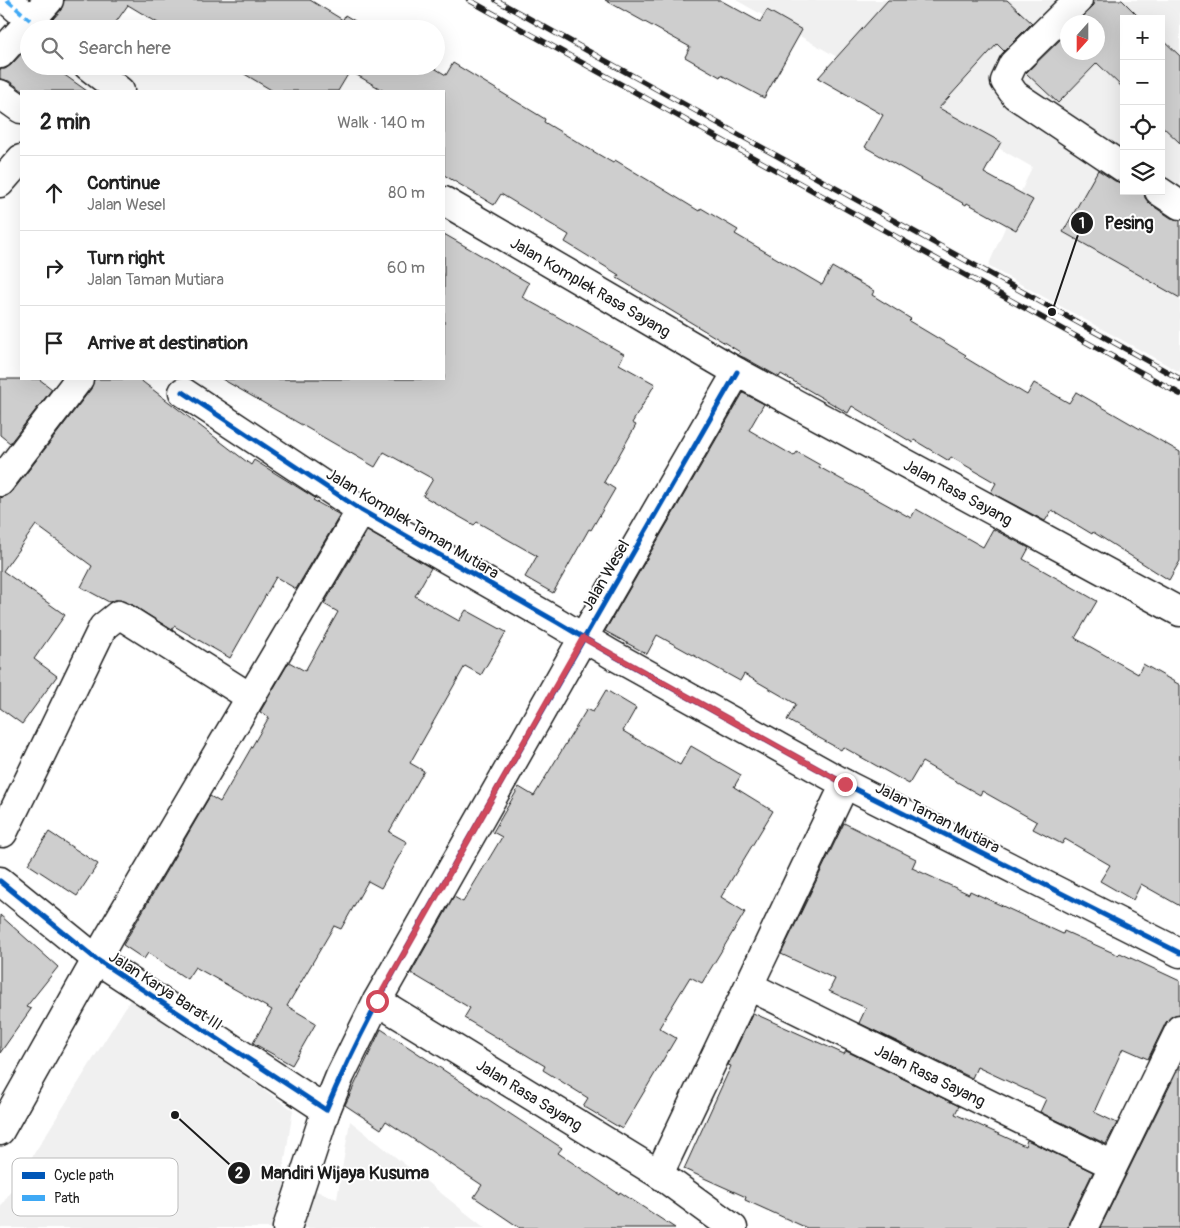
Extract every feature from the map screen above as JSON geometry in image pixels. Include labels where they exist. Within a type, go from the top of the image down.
[{"type":"street","points":[[7,0],[31,20]]},
{"type":"street","points":[[38,20],[49,0]]},
{"type":"street","points":[[1078,0],[1013,64],[1005,81],[1015,95],[1120,165]]},
{"type":"street","points":[[0,54],[20,37]]},
{"type":"street","points":[[100,75],[119,90]]},
{"type":"street","points":[[0,94],[20,109]]},
{"type":"street","points":[[0,183],[20,160]]},
{"type":"street","points":[[1165,195],[1180,205]]},
{"type":"street","name":"Jalan Komplek Rasa Sayang","points":[[445,202],[737,372]]},
{"type":"street","name":"Jalan Rasa Sayang","points":[[737,372],[1180,612]]},
{"type":"street","name":"Jalan Wesel","points":[[287,1228],[326,1110],[340,1076],[388,1008],[583,638],[737,372]]},
{"type":"street","points":[[0,482],[77,380]]},
{"type":"street","name":"Jalan Komplek Taman Mutiara","points":[[184,392],[360,510],[583,638]]},
{"type":"street","name":"Jalan Komplek Taman Mutiara","points":[[0,1131],[96,959],[360,510]]},
{"type":"street","points":[[3,833],[103,627],[118,615],[126,618],[250,697]]},
{"type":"street","name":"Jalan Taman Mutiara","points":[[583,638],[845,784],[1180,953]]},
{"type":"street","points":[[659,1174],[845,784]]},
{"type":"street","name":"Jalan Karya Barat III","points":[[0,881],[96,959],[326,1110]]},
{"type":"street","name":"Jalan Rasa Sayang","points":[[749,986],[1113,1165]]},
{"type":"street","name":"Jalan Rasa Sayang","points":[[388,1008],[659,1174],[733,1228]]},
{"type":"street","points":[[1082,1228],[1180,1029]]},
{"type":"shaded area","points":[[736,0],[1180,0],[1180,372],[988,266],[1032,167]]},
{"type":"shaded area","points":[[132,997],[293,1110],[282,1178],[337,1199],[350,1121],[485,1228],[0,1228],[0,1208],[12,1189],[12,1216],[178,1216],[178,1158],[31,1158]]},
{"type":"building","points":[[64,0],[310,0],[343,20],[153,20],[128,5],[117,20],[53,20],[61,10]]},
{"type":"building","points":[[605,0],[720,0],[760,22],[767,10],[802,30],[764,98],[721,75],[720,77],[685,57],[690,47]]},
{"type":"building","points":[[888,0],[1007,0],[1032,23],[1004,51],[997,44],[939,108],[1001,142],[984,173],[1033,200],[1016,230],[967,203],[966,205],[865,147],[883,115],[818,78]]},
{"type":"building","points":[[1096,0],[1122,0],[1137,15],[1120,15],[1120,85],[1097,63],[1058,103],[1026,73],[1060,40],[1060,60],[1105,60],[1105,15],[1085,15]]},
{"type":"building","points":[[345,15],[353,20],[343,20]]},
{"type":"building","points":[[1165,42],[1180,56],[1180,143],[1165,129]]},
{"type":"building","points":[[20,55],[20,75],[65,75],[86,90],[22,90],[9,81],[0,79],[0,69],[5,69]]},
{"type":"building","points":[[453,63],[545,119],[544,122],[613,163],[615,160],[699,211],[701,208],[738,230],[735,234],[822,285],[832,267],[874,291],[872,295],[911,319],[909,321],[1027,395],[1034,383],[1069,403],[1076,392],[1180,452],[1180,561],[1169,580],[1093,532],[1092,534],[1052,510],[1045,521],[992,493],[996,483],[951,457],[949,461],[914,440],[913,443],[852,406],[848,413],[781,374],[779,377],[738,355],[740,352],[617,278],[619,275],[565,242],[569,235],[501,194],[494,205],[445,176],[445,90],[382,90],[357,75],[446,75]]},
{"type":"building","points":[[246,75],[348,75],[339,90],[271,90]]},
{"type":"building","points":[[1098,170],[1120,183],[1120,195],[1145,195],[1150,204],[1171,218],[1180,220],[1180,298],[1063,232]]},
{"type":"building","points":[[445,235],[529,283],[522,297],[624,354],[619,364],[655,384],[632,423],[636,425],[604,482],[615,489],[591,530],[589,529],[553,593],[525,577],[537,556],[477,522],[474,525],[423,496],[433,479],[384,452],[375,467],[224,380],[445,380]]},
{"type":"building","points":[[0,379],[40,380],[52,389],[10,443],[0,435]]},
{"type":"building","points":[[94,380],[140,380],[251,465],[254,460],[315,498],[313,500],[340,515],[296,589],[276,577],[230,658],[174,626],[172,630],[131,604],[116,600],[109,602],[81,587],[92,566],[36,525],[3,571],[65,615],[34,659],[57,676],[22,724],[0,708],[0,498],[12,492],[91,389]]},
{"type":"building","points":[[743,393],[764,404],[749,430],[794,456],[797,452],[820,465],[819,467],[911,518],[916,509],[983,547],[993,529],[1029,548],[1023,559],[1097,601],[1075,638],[1138,674],[1143,664],[1180,685],[1180,906],[1141,884],[1133,900],[1100,881],[1110,865],[1065,839],[1062,844],[1033,829],[1037,822],[982,791],[980,795],[922,762],[909,784],[843,747],[841,750],[787,720],[796,704],[744,674],[740,681],[657,635],[647,654],[605,631]]},
{"type":"building","points":[[367,531],[431,568],[415,596],[459,621],[466,610],[506,632],[481,675],[465,666],[410,763],[424,771],[389,832],[407,842],[381,888],[368,881],[341,929],[334,926],[287,1006],[316,1023],[292,1065],[253,1043],[272,1010],[195,967],[187,979],[148,953],[144,959],[123,945],[210,796],[220,802],[269,717],[260,712],[289,662],[305,671],[338,612],[324,604]]},
{"type":"building","points":[[606,690],[636,708],[623,731],[680,765],[691,746],[741,775],[734,787],[773,811],[721,897],[745,912],[702,983],[690,977],[659,1028],[676,1038],[622,1129],[583,1106],[588,1098],[543,1070],[545,1066],[464,1018],[470,1008],[411,973],[454,897],[463,902],[502,837],[493,832],[519,787],[534,796],[587,709],[593,712]]},
{"type":"building","points":[[844,823],[916,859],[912,868],[969,894],[970,891],[1063,934],[1064,931],[1118,955],[1120,953],[1180,981],[1180,1014],[1172,1016],[1166,1022],[1148,1059],[1123,1048],[1094,1112],[1117,1123],[1106,1144],[1040,1112],[1046,1099],[977,1067],[972,1078],[859,1023],[866,1008],[829,991],[835,979],[781,954]]},
{"type":"building","points":[[49,832],[98,864],[77,896],[28,864]]},
{"type":"building","points":[[0,915],[58,967],[26,1007],[31,1009],[0,1053]]},
{"type":"building","points":[[753,1013],[844,1054],[846,1051],[959,1106],[955,1114],[1025,1146],[1027,1140],[1093,1172],[1069,1221],[1068,1228],[807,1228],[745,1200],[746,1197],[684,1169],[731,1066],[728,1065]]},
{"type":"building","points":[[381,1029],[562,1148],[558,1153],[619,1194],[620,1192],[675,1228],[520,1228],[474,1197],[482,1185],[386,1121],[381,1129],[345,1105]]},
{"type":"building","points":[[1180,1065],[1180,1228],[1100,1228]]},
{"type":"railway","points":[[469,0],[1180,394]]},
{"type":"railway","points":[[496,0],[1180,379]]},
{"type":"marked path","points":[[7,0],[30,20]]},
{"type":"cycle path","points":[[0,881],[96,959],[326,1110],[361,1034],[421,923],[737,372]]},
{"type":"cycle path","points":[[183,392],[361,510],[611,654],[845,784],[1180,953]]},
{"type":"place","name":"Pesing","points":[[1052,312]]},
{"type":"place","name":"Mandiri Wijaya Kusuma","points":[[175,1115]]},
{"type":"route","points":[[377,1001],[583,638],[845,784]]}]
